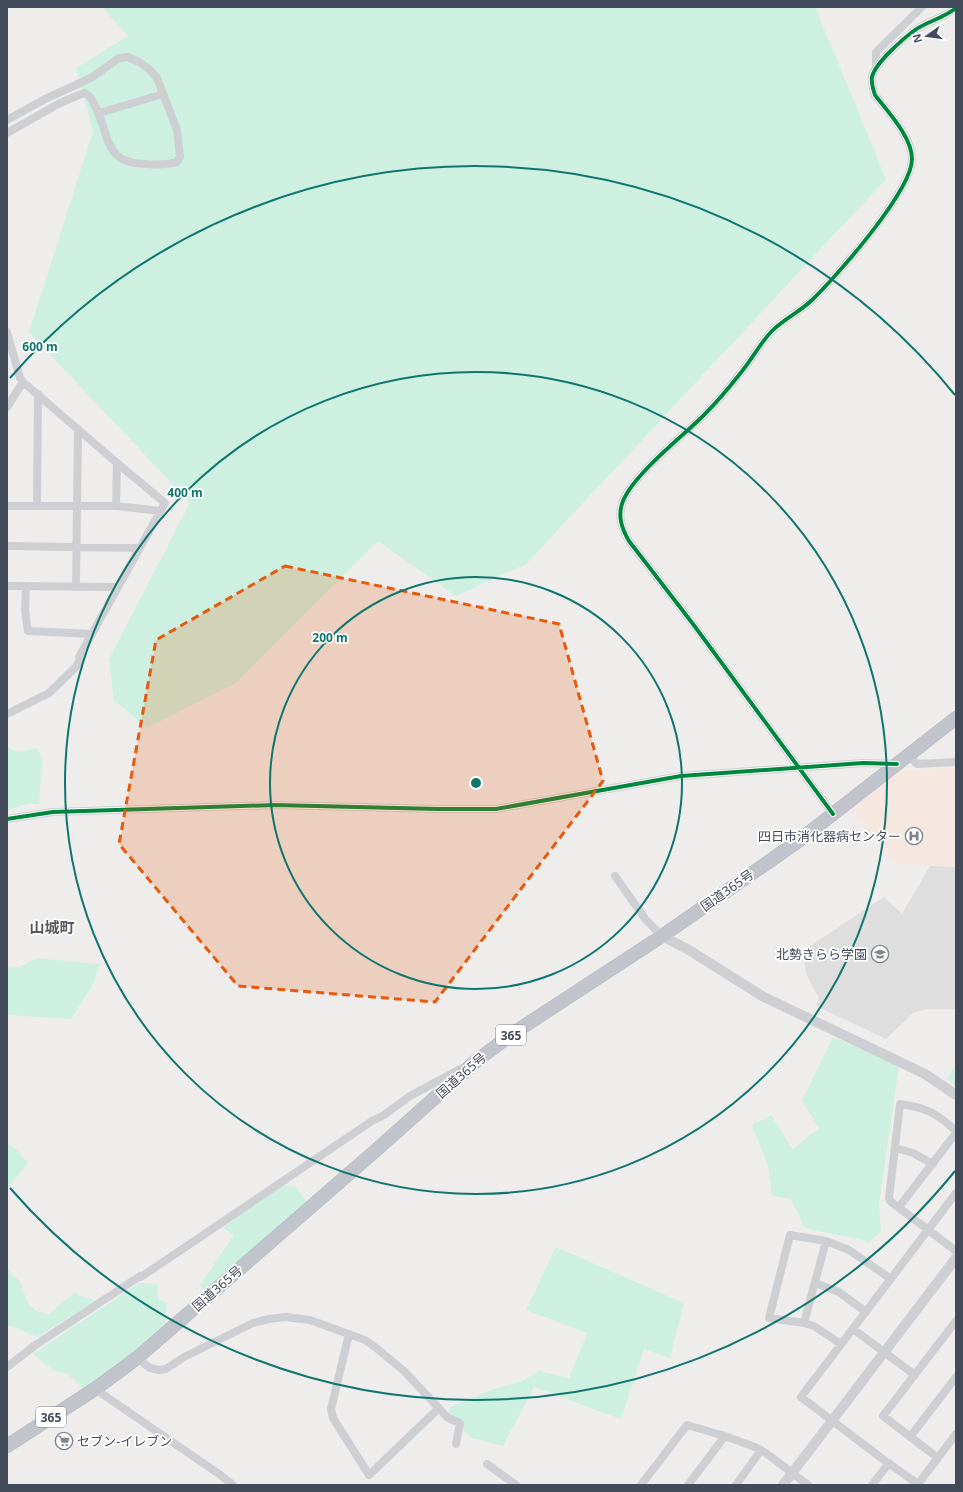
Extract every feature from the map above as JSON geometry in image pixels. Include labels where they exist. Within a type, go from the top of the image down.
[{"type":"highway","name":"国道365号","points":[[7,1446],[94,1389],[137,1358],[476,1061],[512,1034],[662,936],[797,842],[956,718]]},
{"type":"street","points":[[876,68],[876,52],[922,7]]},
{"type":"street","points":[[833,814],[629,541],[622,529],[620,515],[622,502],[630,489],[648,469],[704,416],[739,375],[772,331],[811,301],[852,257],[898,196],[907,179],[912,161],[912,149],[906,138],[875,95],[872,88],[872,78],[876,68],[900,42],[916,29],[951,12],[956,8]]},
{"type":"street","points":[[7,120],[45,99],[91,78],[122,57],[128,57],[134,59],[149,69],[157,78],[177,130],[180,157],[177,162],[164,165],[138,164],[119,158],[110,146],[99,113],[90,95],[84,93],[54,106],[7,132]]},
{"type":"street","points":[[99,113],[163,94]]},
{"type":"street","points":[[7,332],[20,378],[23,382],[166,503],[139,548],[79,657],[81,658],[78,664],[43,697],[7,714]]},
{"type":"street","points":[[7,407],[23,382]]},
{"type":"street","points":[[37,506],[38,394]]},
{"type":"street","points":[[76,586],[78,429]]},
{"type":"street","points":[[116,506],[117,463]]},
{"type":"street","points":[[7,506],[116,506],[161,511]]},
{"type":"street","points":[[7,546],[139,548]]},
{"type":"street","points":[[7,586],[118,587]]},
{"type":"street","points":[[26,586],[25,611],[28,631],[92,634]]},
{"type":"street","points":[[908,755],[917,764],[956,762]]},
{"type":"street","points":[[7,819],[53,812],[260,805],[496,809],[681,776],[863,763],[897,764]]},
{"type":"street","points":[[615,876],[646,920],[662,936],[689,950],[762,996],[925,1074],[956,1095]]},
{"type":"street","points":[[7,1367],[37,1344],[140,1276],[141,1277],[174,1256],[263,1194],[372,1121],[384,1115],[410,1096],[476,1061]]},
{"type":"street","points":[[900,1207],[956,1132],[940,1117],[931,1112],[916,1106],[900,1104],[889,1198],[928,1230],[956,1251]]},
{"type":"street","points":[[895,1148],[914,1153],[933,1164]]},
{"type":"street","points":[[956,1193],[801,1397],[918,1484],[956,1434]]},
{"type":"street","points":[[841,1344],[818,1329],[804,1323],[769,1318],[790,1235],[826,1241],[849,1250],[891,1278]]},
{"type":"street","points":[[804,1323],[826,1241]]},
{"type":"street","points":[[783,1485],[956,1258]]},
{"type":"street","points":[[815,1283],[838,1292],[866,1312]]},
{"type":"street","points":[[137,1358],[150,1368],[159,1370],[166,1369],[184,1357],[253,1323],[286,1317],[310,1320],[365,1340],[376,1347],[404,1371],[438,1409],[448,1418],[460,1423],[456,1444]]},
{"type":"street","points":[[938,1458],[883,1416],[956,1321]]},
{"type":"street","points":[[853,1329],[915,1375]]},
{"type":"street","points":[[350,1334],[331,1409],[333,1418],[369,1476],[438,1409]]},
{"type":"street","points":[[910,1437],[956,1377]]},
{"type":"street","points":[[94,1389],[230,1484]]},
{"type":"street","points":[[641,1485],[687,1425],[725,1436],[761,1450],[808,1485]]},
{"type":"street","points":[[688,1485],[725,1436]]},
{"type":"street","points":[[736,1485],[761,1450]]},
{"type":"street","points":[[872,1485],[889,1463]]},
{"type":"street","points":[[487,1464],[516,1485]]},
{"type":"highlighted area","points":[[285,566],[559,624],[603,781],[435,1002],[238,986],[119,844],[156,640]]},
{"type":"shaded area","name":"四日市消化器病センター","points":[[956,768],[956,867],[893,863],[852,809],[900,770]]},
{"type":"shaded area","name":"北勢きらら学園","points":[[930,866],[956,867],[956,1009],[927,1009],[913,1013],[886,1039],[816,1006],[819,998],[806,974],[804,960],[806,949],[884,897],[902,914]]},
{"type":"green space","points":[[102,7],[815,7],[886,179],[526,564],[456,596],[378,541],[236,683],[147,728],[114,700],[109,659],[190,503],[29,332],[93,131],[76,68],[128,36]]},
{"type":"green space","points":[[7,745],[17,751],[37,748],[42,758],[39,804],[28,804],[7,810]]},
{"type":"green space","points":[[37,958],[100,964],[94,983],[71,1019],[7,1015],[7,967],[20,967]]},
{"type":"green space","points":[[833,1037],[899,1065],[879,1204],[881,1231],[870,1242],[805,1228],[791,1199],[772,1196],[768,1165],[752,1125],[771,1115],[793,1149],[819,1128],[802,1101]]},
{"type":"green space","points":[[956,1065],[956,1087],[947,1078]]},
{"type":"green space","points":[[7,1144],[15,1148],[28,1163],[7,1189]]},
{"type":"green space","points":[[283,1185],[296,1187],[307,1202],[205,1292],[200,1285],[234,1235],[223,1228],[253,1203]]},
{"type":"green space","points":[[556,1247],[684,1303],[670,1358],[644,1349],[621,1419],[534,1387],[503,1446],[472,1438],[449,1416],[450,1407],[491,1390],[522,1381],[539,1371],[569,1378],[587,1333],[526,1310]]},
{"type":"green space","points":[[7,1269],[21,1283],[28,1304],[36,1311],[49,1314],[74,1293],[96,1301],[37,1337],[12,1326],[7,1326]]},
{"type":"green space","points":[[139,1283],[158,1284],[158,1299],[167,1303],[165,1324],[125,1360],[84,1390],[68,1374],[54,1371],[33,1354]]},
{"type":"cycle path","points":[[833,814],[693,624],[629,541],[622,527],[620,512],[623,501],[637,479],[717,401],[743,370],[771,332],[807,304],[838,273],[887,212],[909,173],[912,159],[911,151],[904,134],[875,95],[872,84],[874,71],[884,58],[910,34],[956,8]]},
{"type":"cycle path","points":[[7,819],[53,812],[275,805],[496,809],[681,776],[863,763],[897,764]]},
{"type":"place","name":"四日市消化器病センター","points":[[914,836]]},
{"type":"place","name":"北勢きらら学園","points":[[880,954]]},
{"type":"place","name":"セブン-イレブン","points":[[64,1441]]},
{"type":"district","name":"山城町","points":[[52,927]]}]
